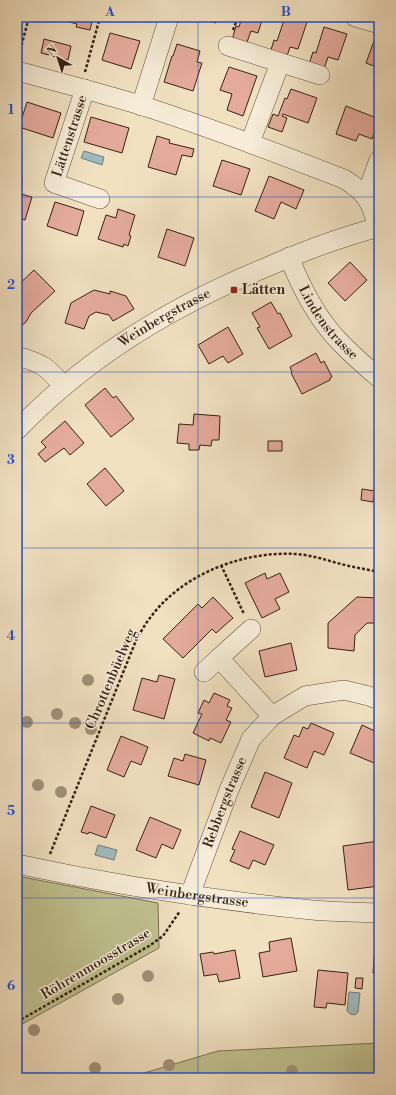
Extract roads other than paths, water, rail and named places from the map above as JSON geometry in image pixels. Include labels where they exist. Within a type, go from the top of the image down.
[{"type":"street","points":[[355,17],[379,24]]},
{"type":"street","points":[[141,106],[167,25]]},
{"type":"street","points":[[228,46],[320,75]]},
{"type":"street","points":[[250,143],[280,63]]},
{"type":"street","name":"Lättenstrasse","points":[[17,71],[83,88],[141,106],[250,143],[344,179],[366,196],[373,209],[378,228]]},
{"type":"street","name":"Lättenstrasse","points":[[83,88],[54,183],[100,199]]},
{"type":"street","points":[[366,196],[379,160]]},
{"type":"street","name":"Weinbergstrasse","points":[[17,430],[63,386],[85,369],[129,338],[182,306],[232,281],[289,257],[321,245],[378,228]]},
{"type":"street","name":"Lindenstrasse","points":[[289,257],[309,300],[337,339],[379,378]]},
{"type":"street","points":[[17,356],[38,362],[46,368],[63,386]]},
{"type":"street","points":[[204,672],[251,629]]},
{"type":"street","points":[[219,658],[272,716]]},
{"type":"street","name":"Rebbergstrasse","points":[[190,895],[229,790],[251,739],[272,716],[305,696],[313,694],[344,690],[379,700]]},
{"type":"street","name":"Weinbergstrasse","points":[[17,864],[116,883],[190,895],[313,910],[379,913]]},
{"type":"water","points":[[84,151],[104,157],[102,165],[81,158]]},
{"type":"water","points":[[98,845],[117,850],[114,860],[95,855]]},
{"type":"water","points":[[349,992],[360,993],[358,1012],[355,1015],[350,1014],[347,1011]]},
{"type":"place","name":"Lätten","points":[[234,290]]}]
